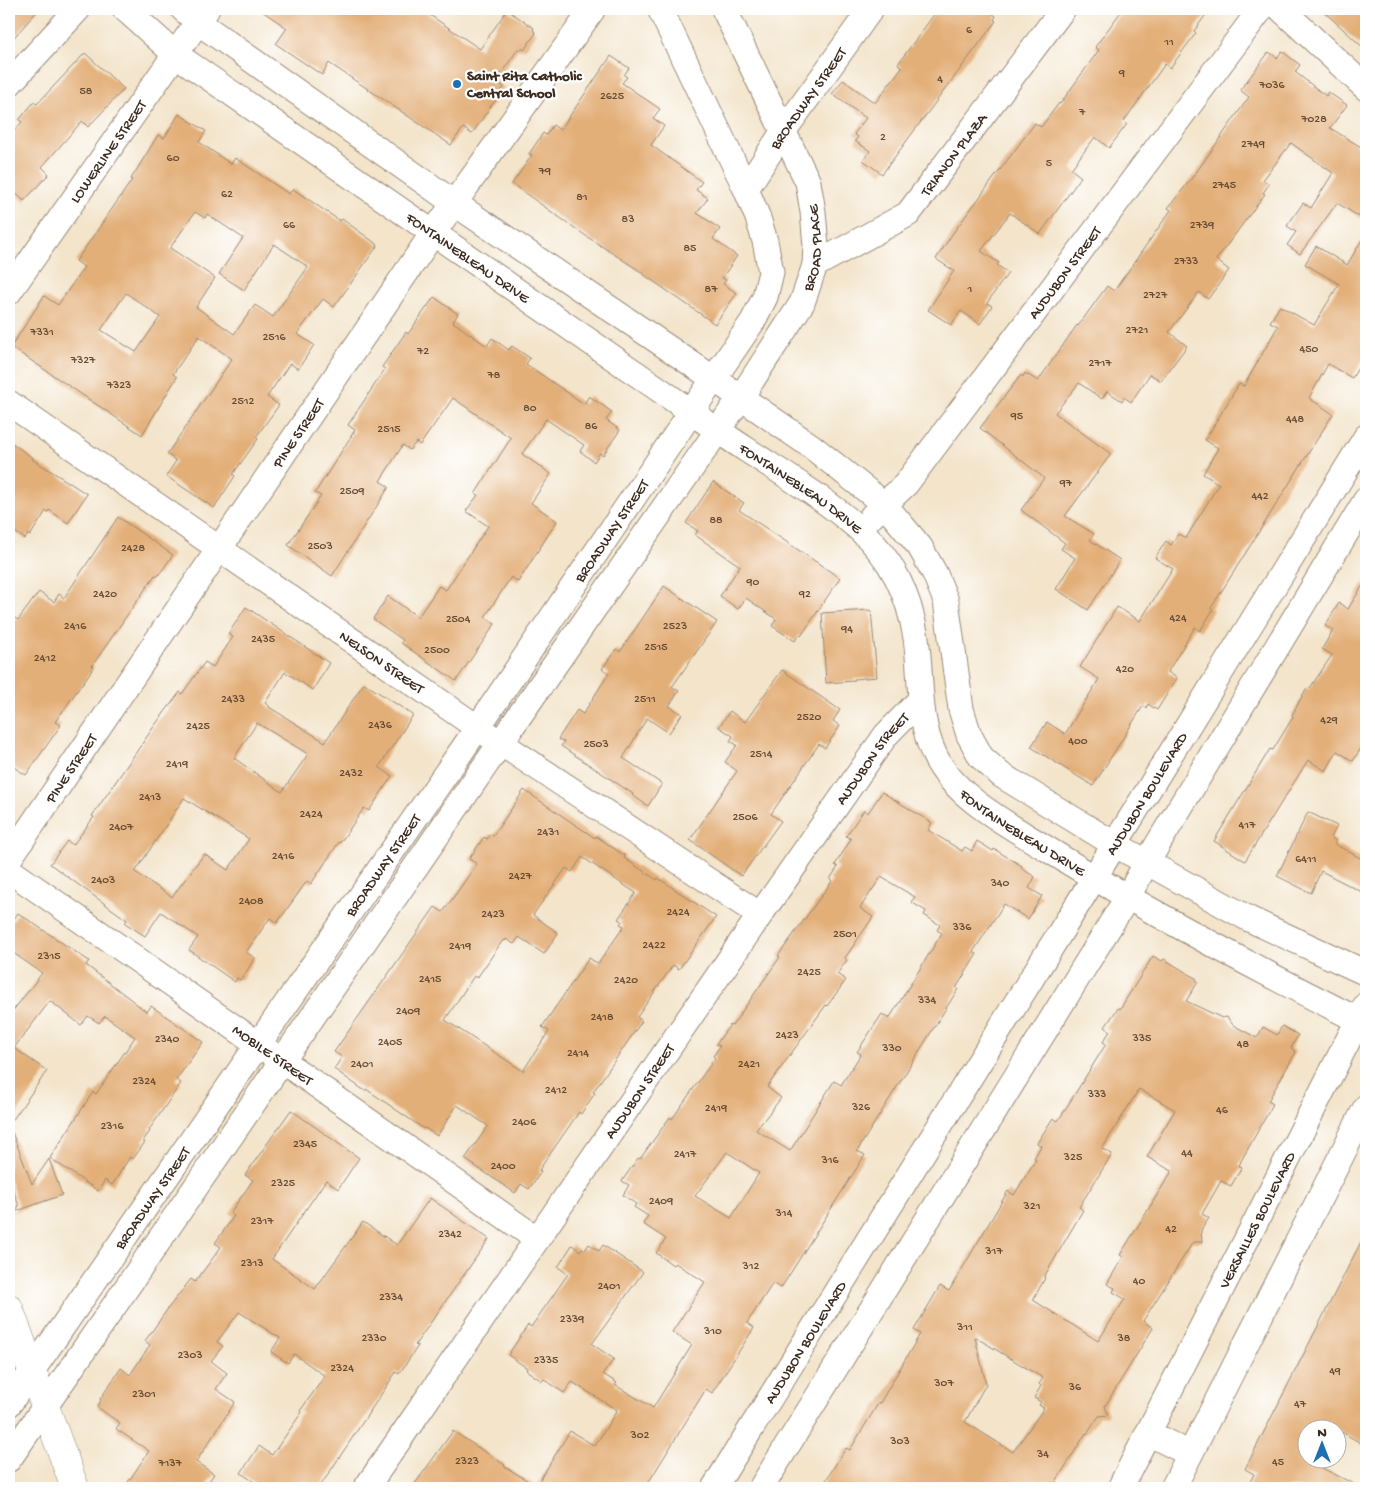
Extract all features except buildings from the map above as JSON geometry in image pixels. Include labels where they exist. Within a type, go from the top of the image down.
[{"type":"main road","points":[[9,1308],[75,1488]]},
{"type":"street","points":[[9,84],[78,9]]},
{"type":"street","name":"FONTAINEBLEAU DRIVE","points":[[125,9],[175,54],[718,431],[824,501],[859,528],[881,551],[899,578],[908,602],[916,639],[920,700],[926,733],[942,770],[954,785],[1005,822],[1127,898],[1231,955],[1364,1016]]},
{"type":"street","name":"PINE STREET","points":[[9,859],[432,233],[593,9]]},
{"type":"street","points":[[660,9],[746,189]]},
{"type":"street","name":"BROAD PLACE","points":[[724,9],[808,182],[814,212],[816,246],[815,265],[802,303],[741,397]]},
{"type":"street","name":"BROADWAY STREET","points":[[9,1404],[478,728],[753,321],[765,297],[771,272],[763,233],[746,189],[783,132],[871,9]]},
{"type":"street","name":"TRIANON PLAZA","points":[[815,265],[908,214],[1063,9]]},
{"type":"street","name":"AUDUBON STREET","points":[[859,528],[906,484],[1261,9]]},
{"type":"street","points":[[1281,9],[1366,88]]},
{"type":"street","points":[[196,13],[454,203],[811,446],[884,504],[920,547],[935,574],[946,601],[961,709],[969,735],[981,757],[1001,776],[1114,844],[1249,919],[1366,973]]},
{"type":"street","name":"LOWERLINE STREET","points":[[9,292],[175,54],[196,13]]},
{"type":"street","name":"BROADWAY STREET","points":[[9,1459],[741,397]]},
{"type":"street","name":"NELSON STREET","points":[[9,403],[478,728],[760,915]]},
{"type":"street","name":"AUDUBON BOULEVARD","points":[[714,1488],[1366,437]]},
{"type":"street","points":[[761,1488],[1127,898],[1366,500]]},
{"type":"street","points":[[1300,545],[1329,562]]},
{"type":"street","name":"AUDUBON STREET","points":[[366,1488],[886,735],[920,700]]},
{"type":"street","name":"MOBILE STREET","points":[[9,870],[537,1239]]},
{"type":"street","name":"VERSAILLES BOULEVARD","points":[[1120,1488],[1364,1016]]},
{"type":"street","points":[[1173,1488],[1366,1107]]},
{"type":"street","points":[[897,1195],[931,1214]]},
{"type":"street","points":[[1148,1433],[1190,1454]]},
{"type":"place","name":"Saint Rita Catholic Central School","points":[[457,84]]}]
